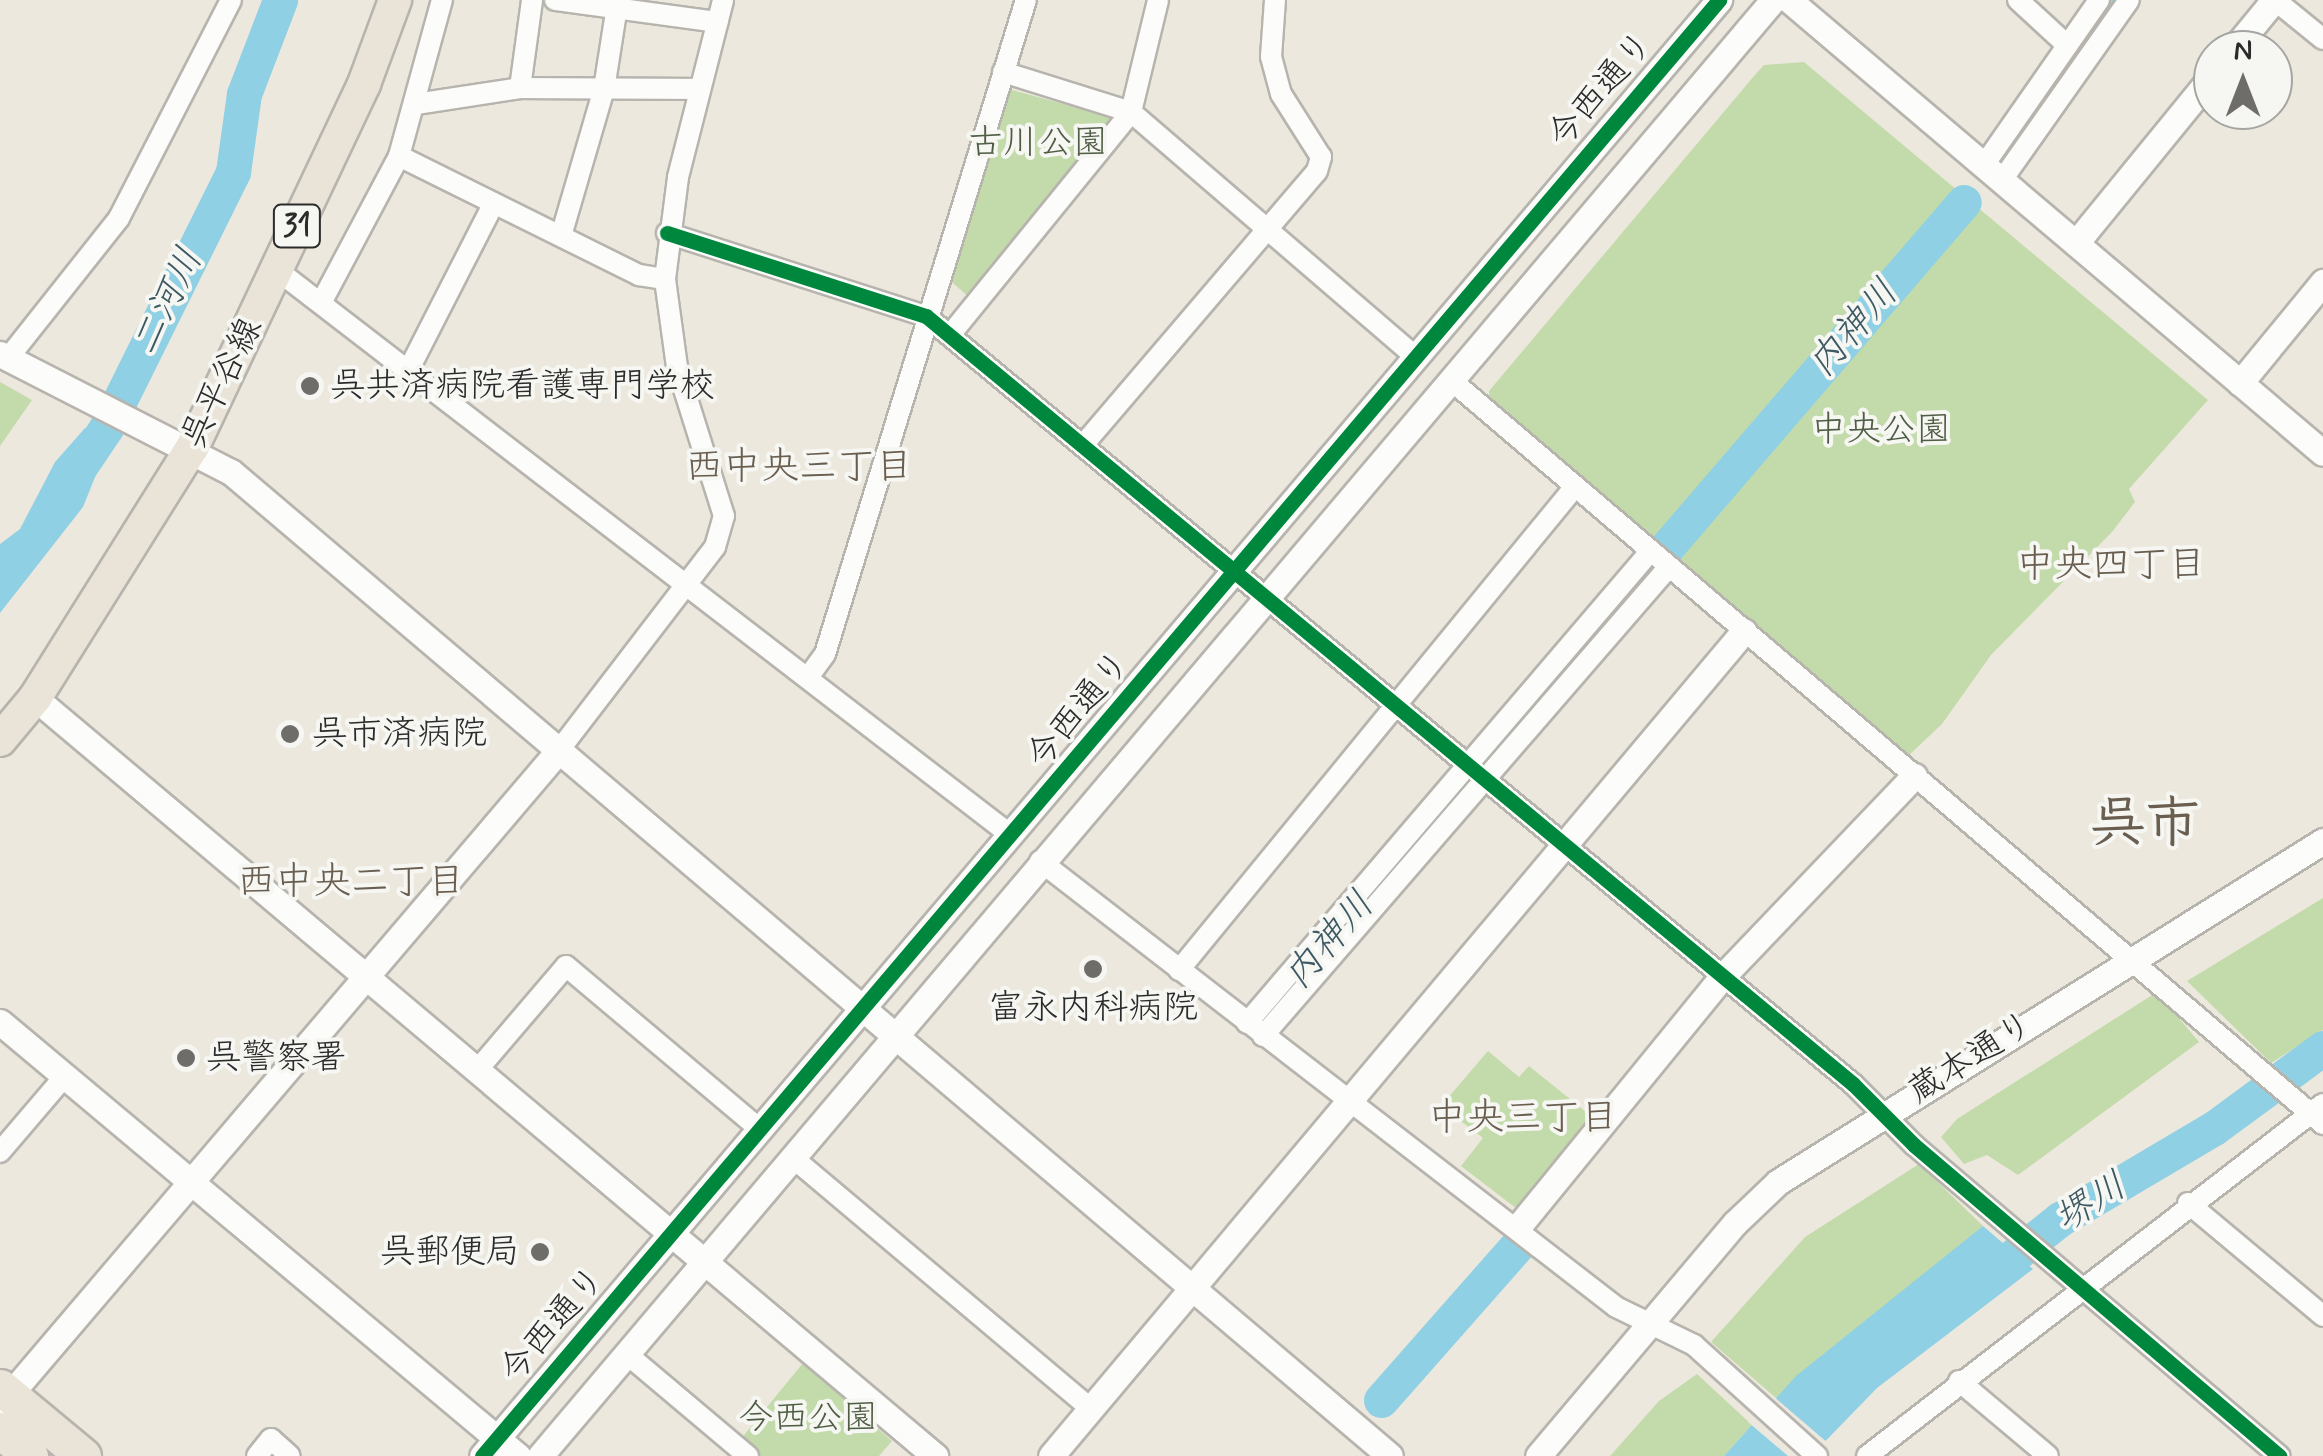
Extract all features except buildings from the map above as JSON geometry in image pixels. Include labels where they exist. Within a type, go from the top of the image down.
[{"type":"highway","points":[[3,1396],[83,1456]]},
{"type":"highway","points":[[0,1430],[30,1456]]},
{"type":"main road","name":"呉平谷線","points":[[0,740],[35,698],[277,270],[364,84],[395,0]]},
{"type":"street","points":[[231,0],[119,218],[4,356],[182,443],[231,472],[1390,1456]]},
{"type":"street","points":[[322,301],[399,156],[442,0]]},
{"type":"street","points":[[520,88],[532,0]]},
{"type":"street","points":[[555,0],[618,4],[718,22]]},
{"type":"street","points":[[3,1396],[560,748],[714,546],[724,516],[677,367],[665,279],[667,233],[724,0]]},
{"type":"street","points":[[810,676],[825,654],[1026,0]]},
{"type":"street","points":[[950,336],[1131,112],[1158,0]]},
{"type":"street","points":[[1083,445],[1268,227],[1321,157],[1280,94],[1271,57],[1275,0]]},
{"type":"street","name":"今西通り","points":[[489,1447],[762,1131],[1414,355],[1719,0]]},
{"type":"street","name":"今西通り","points":[[540,1456],[1773,0]]},
{"type":"street","points":[[1789,0],[2323,453]]},
{"type":"street","points":[[2018,0],[2067,44]]},
{"type":"street","points":[[1993,172],[2067,44],[2100,0]]},
{"type":"street","points":[[1993,172],[2129,0]]},
{"type":"street","points":[[2249,30],[2274,0],[2323,40]]},
{"type":"street","points":[[560,236],[604,89],[618,4]]},
{"type":"street","points":[[1003,72],[1131,112],[1414,355]]},
{"type":"street","points":[[416,104],[520,88],[700,89]]},
{"type":"street","points":[[2076,243],[2193,100]]},
{"type":"street","points":[[399,156],[639,276],[665,279]]},
{"type":"street","points":[[409,369],[494,204]]},
{"type":"street","points":[[667,233],[926,316],[1566,843],[2280,1456]]},
{"type":"street","points":[[277,270],[810,676],[1012,836]]},
{"type":"street","points":[[2240,384],[2323,282]]},
{"type":"street","points":[[1452,381],[1573,489],[2313,1111],[2079,1286],[1867,1456]]},
{"type":"street","points":[[1179,970],[1393,703],[1573,489]]},
{"type":"street","points":[[1478,771],[1649,553]]},
{"type":"street","points":[[1254,1030],[1478,771],[1668,569]]},
{"type":"street","points":[[1051,1456],[1744,631]]},
{"type":"street","points":[[35,698],[935,1456]]},
{"type":"street","points":[[1518,1226],[1720,979],[1914,776]]},
{"type":"street","name":"蔵本通り","points":[[1538,1456],[1735,1222],[1778,1182],[1883,1112],[2323,841]]},
{"type":"street","points":[[1040,861],[1254,1030],[1354,1099],[1616,1307],[1694,1345],[1817,1456]]},
{"type":"street","points":[[478,1068],[566,966],[762,1131]]},
{"type":"street","points":[[0,1022],[190,1181],[489,1447],[518,1456]]},
{"type":"street","points":[[0,1152],[65,1076]]},
{"type":"street","points":[[792,1157],[1090,1409]]},
{"type":"street","points":[[2188,1203],[2323,1316]]},
{"type":"street","points":[[628,1354],[748,1456]]},
{"type":"street","points":[[1960,1381],[2048,1456]]},
{"type":"street","points":[[257,1456],[271,1439],[290,1456]]},
{"type":"green space","name":"中央公園","points":[[1804,62],[2208,400],[2129,489],[2135,502],[2112,532],[1991,655],[1942,724],[1908,756],[1490,407],[1489,391],[1764,65]]},
{"type":"green space","name":"古川公園","points":[[1009,89],[1114,118],[970,298],[946,277]]},
{"type":"green space","points":[[0,382],[32,400],[0,446]]},
{"type":"green space","points":[[2323,898],[2323,1030],[2271,1063],[2187,981]]},
{"type":"green space","points":[[2157,992],[2199,1042],[2018,1175],[1987,1155],[1964,1164],[1941,1137],[1957,1119]]},
{"type":"green space","points":[[1488,1051],[1519,1077],[1529,1066],[1596,1120],[1521,1212],[1461,1166],[1483,1138],[1441,1106]]},
{"type":"green space","points":[[1919,1164],[1983,1226],[1776,1398],[1711,1342],[1805,1237]]},
{"type":"green space","name":"今西公園","points":[[803,1363],[892,1441],[879,1456],[759,1456],[740,1440]]},
{"type":"green space","points":[[1697,1374],[1752,1425],[1724,1456],[1610,1456],[1659,1401]]},
{"type":"water","points":[[85,428],[108,445],[83,507],[0,613],[0,544],[20,529],[55,462]]},
{"type":"water","points":[[1983,1226],[2033,1269],[1877,1388],[1811,1456],[1724,1456],[1796,1376]]},
{"type":"pier","points":[[1772,1395],[1829,1444],[1818,1456],[1788,1456],[1748,1422]]},
{"type":"waterway","name":"二河川","points":[[73,477],[106,428],[233,172],[244,94],[280,0]]},
{"type":"waterway","name":"内神川","points":[[2015,142],[2114,0]]},
{"type":"waterway","name":"内神川","points":[[1667,547],[1964,202]]},
{"type":"waterway","name":"内神川","points":[[1493,753],[1652,570]]},
{"type":"waterway","name":"内神川","points":[[1272,1010],[1467,782]]},
{"type":"waterway","name":"堺川","points":[[1978,1284],[2060,1219],[2214,1128],[2323,1048]]},
{"type":"waterway","name":"内神川","points":[[1381,1400],[1516,1247]]},
{"type":"cycle path","points":[[482,1456],[1719,0]]},
{"type":"cycle path","points":[[667,233],[926,316],[1853,1084],[1914,1145],[2280,1456]]},
{"type":"place","name":"呉共済病院看護専門学校","points":[[310,386]]},
{"type":"place","name":"呉市済病院","points":[[290,734]]},
{"type":"place","name":"富永内科病院","points":[[1093,969]]},
{"type":"place","name":"呉警察署","points":[[186,1058]]},
{"type":"place","name":"呉郵便局","points":[[540,1252]]},
{"type":"district","name":"西中央三丁目","points":[[799,468]]},
{"type":"district","name":"中央四丁目","points":[[2111,566]]},
{"type":"district","name":"呉市","points":[[2145,826]]},
{"type":"district","name":"西中央二丁目","points":[[351,883]]},
{"type":"district","name":"中央三丁目","points":[[1523,1119]]}]
